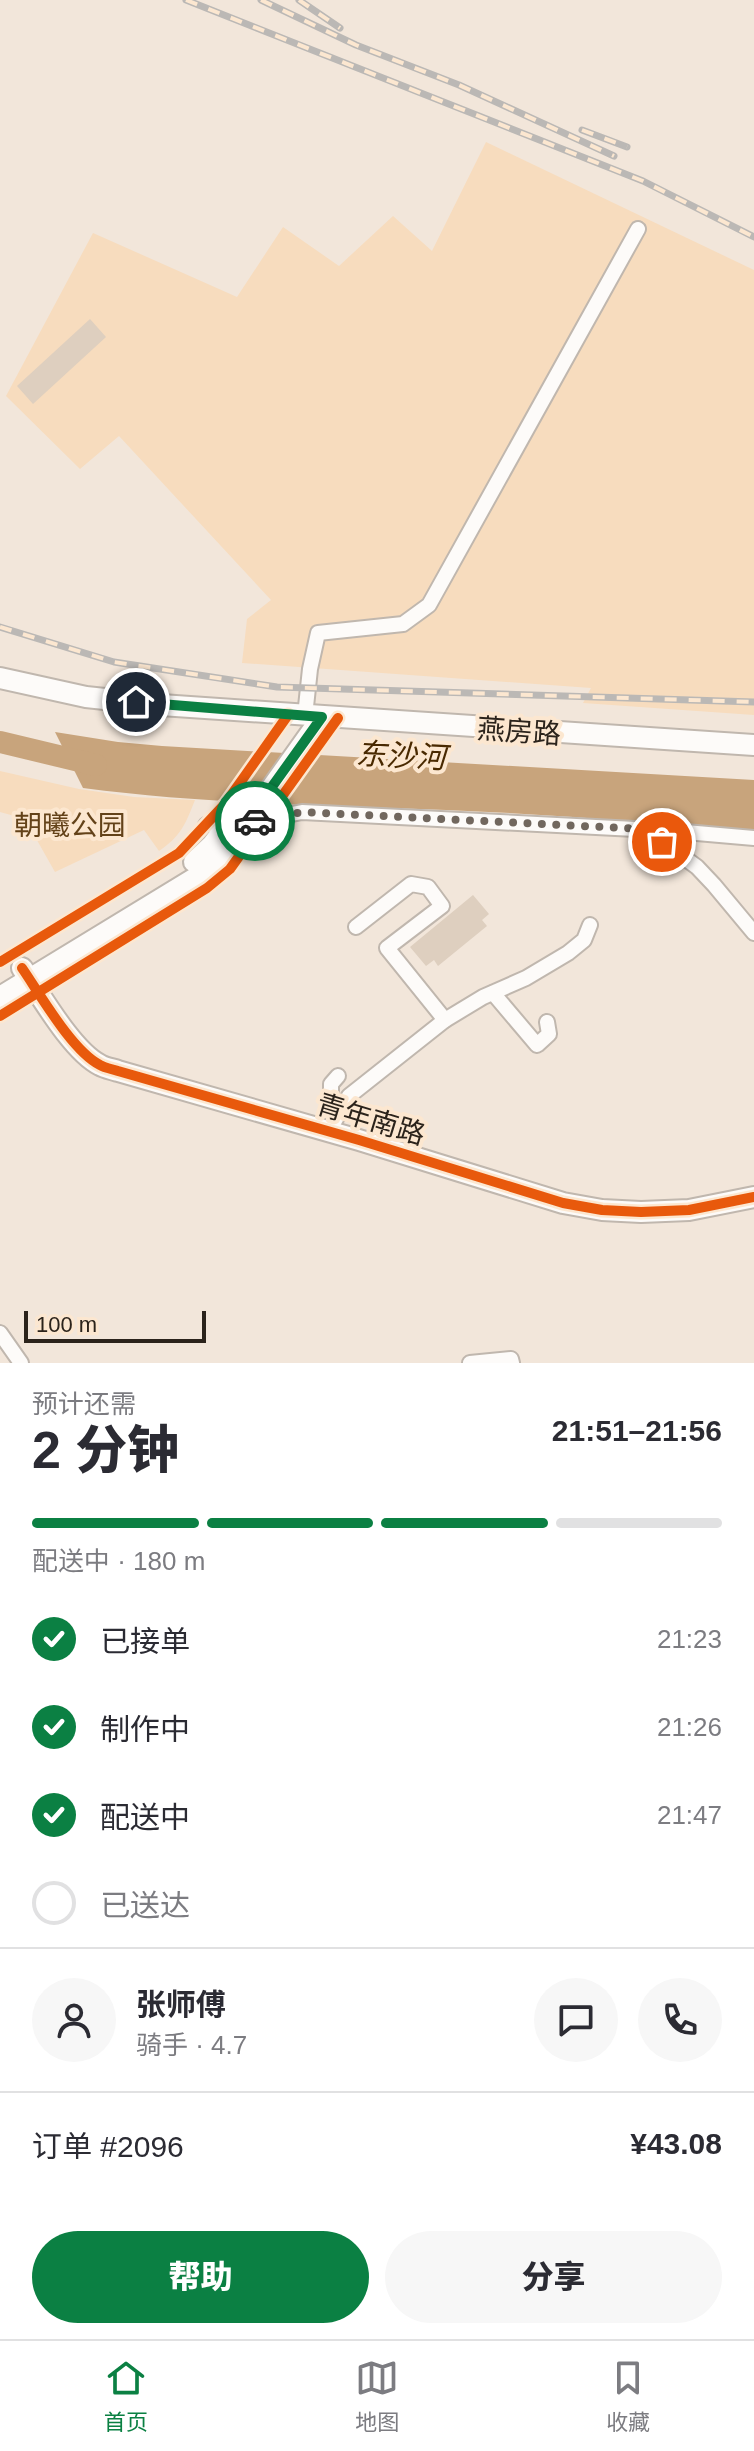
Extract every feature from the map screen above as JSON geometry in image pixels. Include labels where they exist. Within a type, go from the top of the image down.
[{"type":"main road","name":"燕房路","points":[[0,678],[86,697],[176,707],[754,745]]},
{"type":"main road","points":[[0,997],[26,973],[193,864],[243,815],[313,717]]},
{"type":"main road","points":[[0,981],[26,973]]},
{"type":"main road","name":"青年南路","points":[[26,973],[76,1044],[100,1065],[334,1123],[563,1203],[602,1210],[641,1212],[689,1210],[754,1197]]},
{"type":"street","points":[[313,717],[310,669],[318,633],[403,624],[429,605],[638,229]]},
{"type":"street","points":[[206,825],[243,815],[302,812],[645,829],[754,838]]},
{"type":"street","points":[[645,829],[697,867],[754,933]]},
{"type":"street","points":[[356,927],[411,884],[428,887],[442,906],[387,948],[445,1020]]},
{"type":"street","points":[[334,1123],[349,1096],[445,1020],[568,953],[584,940],[590,925]]},
{"type":"street","points":[[493,993],[537,1045],[549,1034],[547,1022]]},
{"type":"street","points":[[334,1123],[331,1084],[338,1076]]},
{"type":"street","points":[[0,1333],[21,1363]]},
{"type":"street","points":[[470,1363],[511,1359],[512,1363]]},
{"type":"green space","points":[[486,142],[754,270],[754,715],[583,703],[591,688],[242,663],[247,619],[271,600],[119,436],[80,469],[6,396],[93,233],[237,297],[283,227],[339,266],[393,216],[432,251]]},
{"type":"green space","name":"朝曦公园","points":[[0,771],[79,789],[134,797],[195,800],[182,829],[159,851],[144,830],[55,872],[25,819],[0,812]]},
{"type":"shaded area","points":[[55,732],[162,746],[754,780],[754,830],[523,814],[219,801],[83,788]]},
{"type":"building","points":[[90,319],[106,337],[33,404],[17,386]]},
{"type":"building","points":[[473,895],[489,914],[482,920],[487,926],[438,966],[434,960],[426,966],[410,947]]},
{"type":"waterway","name":"东沙河","points":[[0,742],[96,765]]},
{"type":"railway","points":[[186,0],[643,181],[754,237]]},
{"type":"railway","points":[[261,0],[356,45],[459,85],[614,156]]},
{"type":"railway","points":[[299,0],[340,28]]},
{"type":"railway","points":[[582,130],[627,147]]},
{"type":"railway","points":[[0,627],[114,662],[277,687],[754,702]]},
{"type":"cycle path","points":[[0,962],[179,853],[225,804],[288,715]]},
{"type":"cycle path","points":[[0,1016],[207,888],[230,869],[338,718]]},
{"type":"cycle path","points":[[22,968],[68,1035],[89,1058],[106,1068],[359,1140],[563,1203],[602,1210],[641,1212],[689,1210],[754,1197]]},
{"type":"way so far","points":[[255,821],[302,812],[645,829],[662,842]]},
{"type":"route","points":[[136,702],[322,717],[246,823],[255,821]]}]
